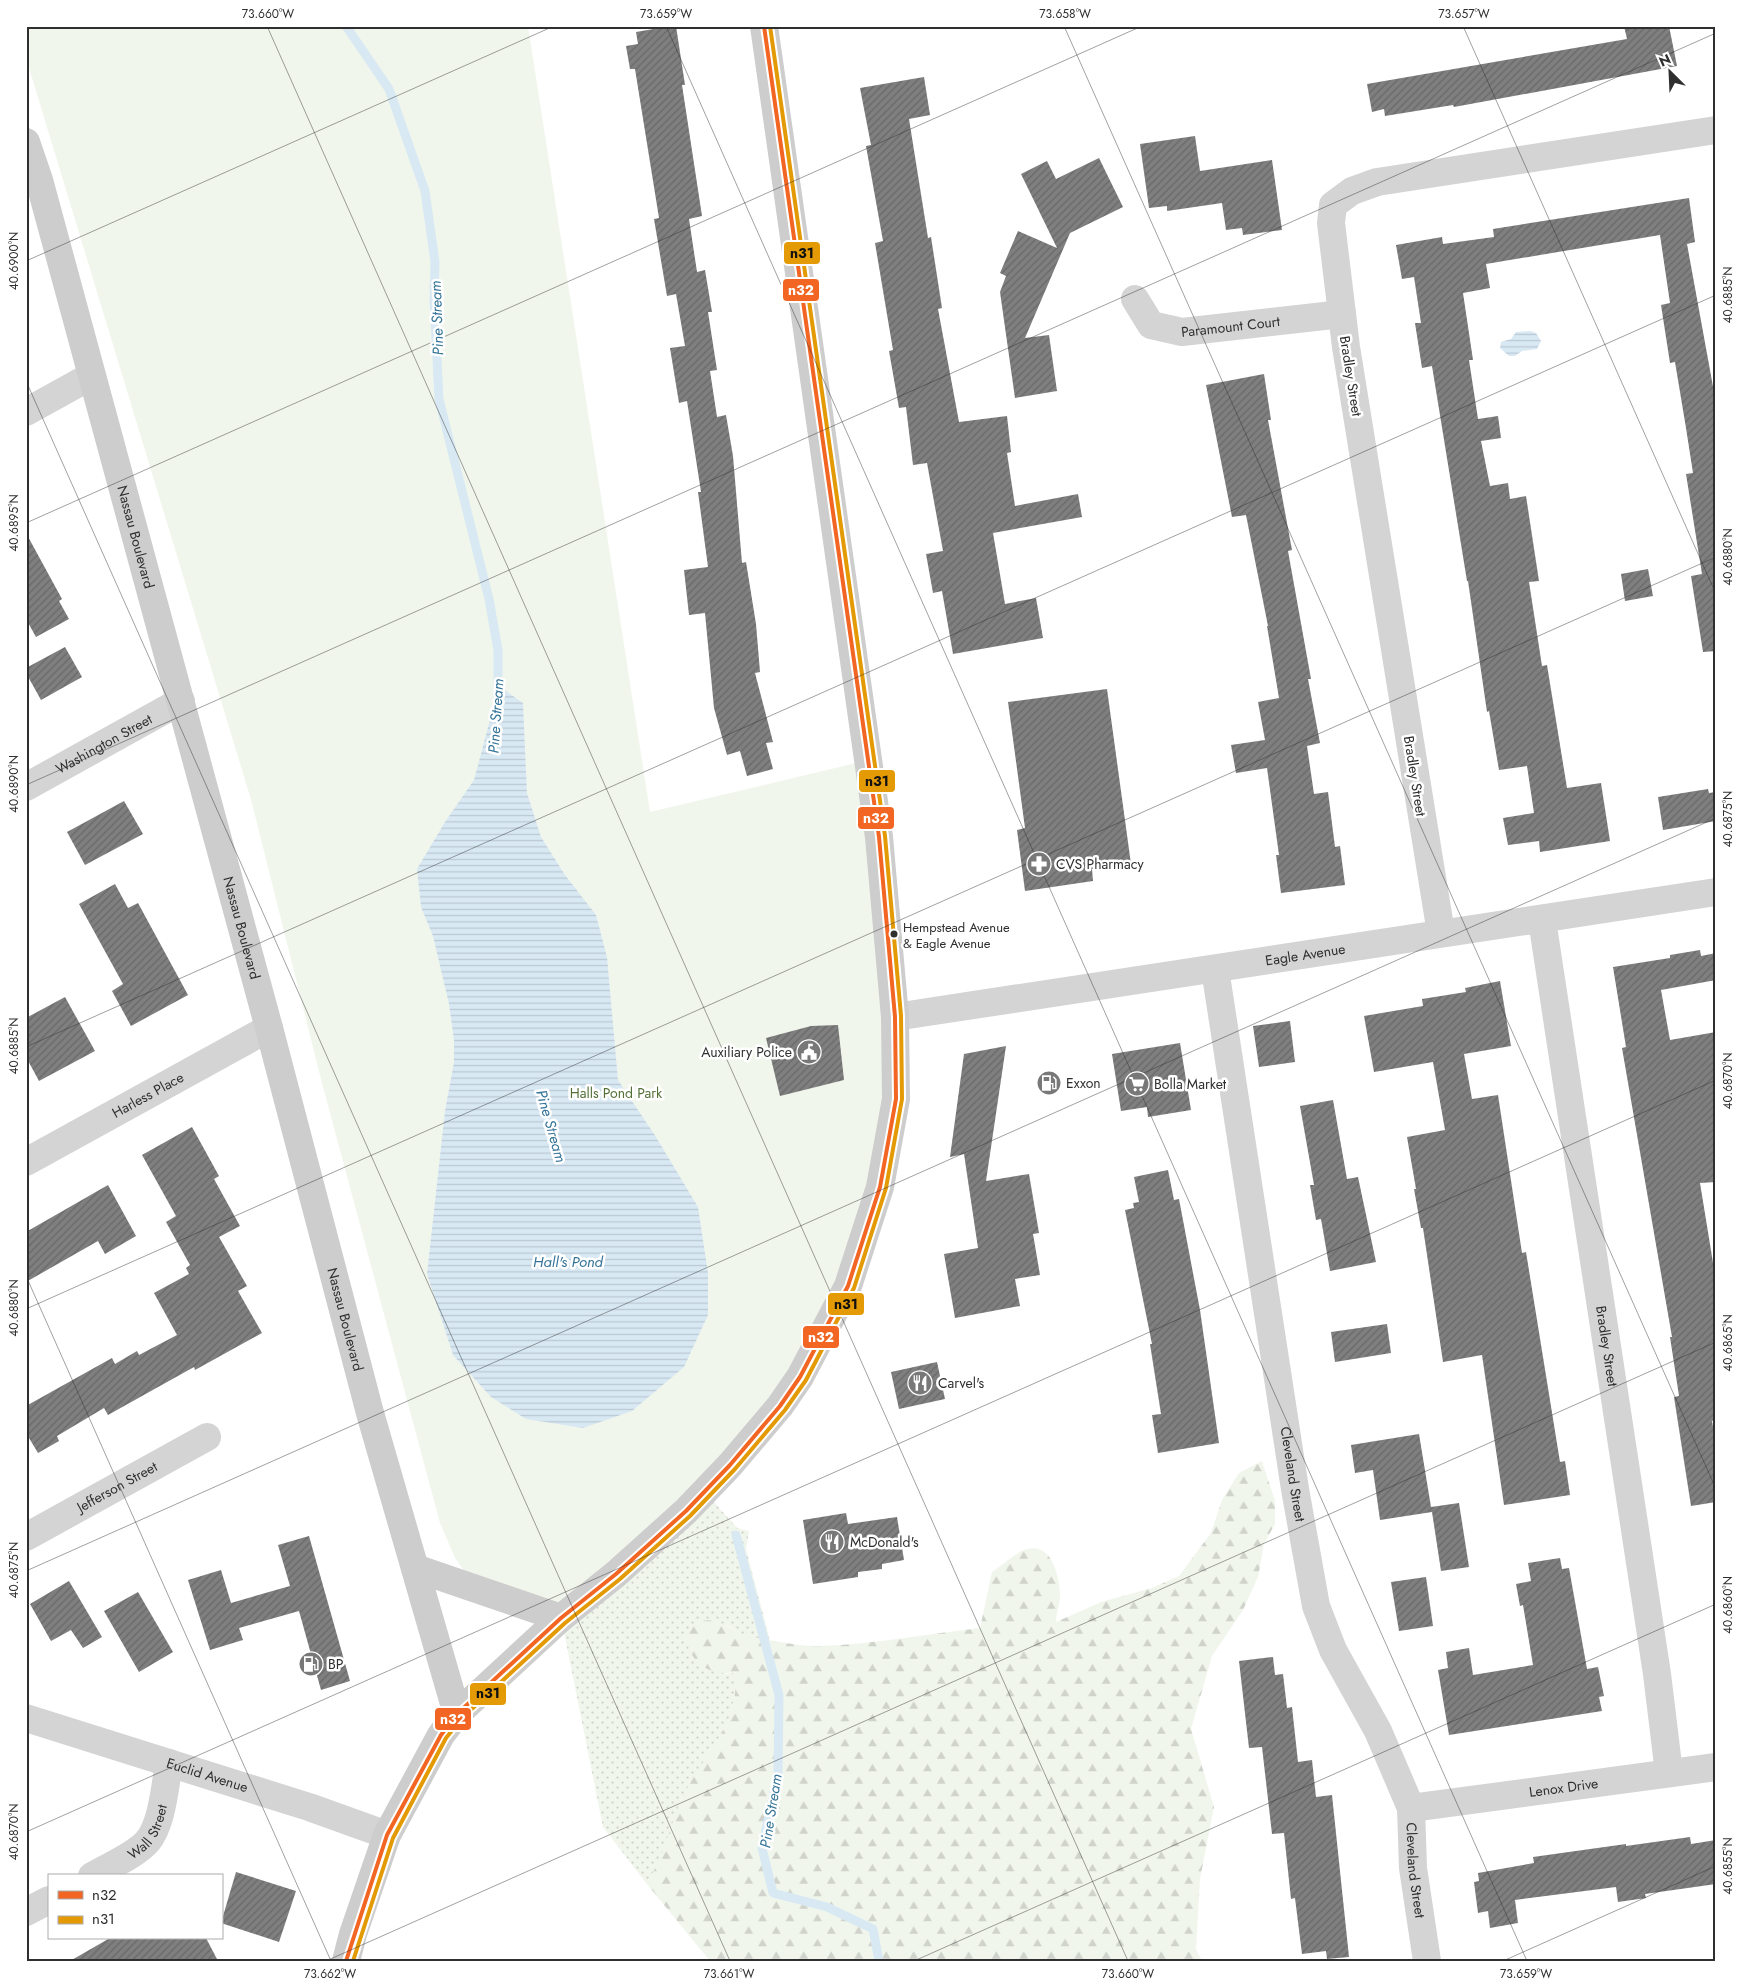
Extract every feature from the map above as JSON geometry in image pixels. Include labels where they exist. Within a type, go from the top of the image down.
[{"type":"main road","points":[[346,1961],[353,1934],[387,1835],[441,1735],[457,1714],[561,1618],[616,1574],[711,1485],[780,1406],[800,1376],[848,1286],[880,1187],[896,1099],[895,1017],[880,837],[764,26]]},
{"type":"main road","name":"Nassau Boulevard","points":[[26,142],[39,180],[181,701],[370,1413],[457,1714]]},
{"type":"main road","points":[[415,1568],[561,1618]]},
{"type":"street","name":"Bradley Street","points":[[1441,934],[1342,314],[1331,223],[1333,205],[1352,191],[1377,182],[1716,130]]},
{"type":"street","name":"Paramount Court","points":[[1135,299],[1151,325],[1182,332],[1342,314]]},
{"type":"street","points":[[26,412],[91,376]]},
{"type":"street","name":"Washington Street","points":[[26,787],[181,701]]},
{"type":"street","name":"Eagle Avenue","points":[[895,1017],[1716,892]]},
{"type":"street","name":"Bradley Street","points":[[1542,920],[1656,1664],[1669,1773]]},
{"type":"street","name":"Cleveland Street","points":[[1215,969],[1295,1489],[1316,1606],[1333,1650],[1378,1731],[1411,1808],[1413,1868],[1427,1961]]},
{"type":"street","name":"Harless Place","points":[[26,1162],[269,1028]]},
{"type":"street","name":"Jefferson Street","points":[[26,1537],[207,1437]]},
{"type":"street","name":"Euclid Avenue","points":[[26,1718],[308,1807],[387,1835]]},
{"type":"street","name":"Wall Street","points":[[96,1874],[133,1853],[146,1843],[156,1829],[169,1764]]},
{"type":"street","name":"Lenox Drive","points":[[1411,1808],[1716,1767]]},
{"type":"street","points":[[26,1912],[48,1901]]},
{"type":"green space","name":"Halls Pond Park","points":[[26,26],[528,26],[650,812],[873,759],[902,1101],[805,1373],[561,1617],[473,1583],[455,1558],[440,1523],[322,1083],[252,803],[26,58]]},
{"type":"green space","points":[[1262,1461],[1275,1501],[1275,1524],[1264,1544],[1258,1577],[1243,1610],[1212,1656],[1191,1729],[1214,1807],[1200,1879],[1196,1949],[1202,1961],[710,1961],[646,1883],[662,1853],[682,1799],[718,1740],[732,1710],[736,1672],[716,1672],[701,1665],[695,1659],[690,1651],[685,1632],[695,1624],[713,1621],[757,1638],[805,1646],[861,1643],[980,1628],[992,1572],[1021,1551],[1033,1548],[1047,1554],[1058,1576],[1060,1596],[1056,1622],[1101,1602],[1152,1588],[1179,1576],[1211,1533],[1222,1500],[1239,1473]]},
{"type":"green space","points":[[706,1493],[737,1528],[749,1531],[746,1549],[770,1640],[747,1637],[726,1625],[725,1674],[737,1672],[736,1690],[729,1722],[682,1798],[657,1869],[646,1883],[603,1827],[561,1617]]},
{"type":"water","points":[[1530,331],[1536,333],[1541,341],[1537,349],[1522,351],[1515,356],[1509,356],[1500,348],[1501,342],[1511,339],[1516,332]]},
{"type":"water","name":"Hall's Pond","points":[[499,686],[523,703],[527,793],[541,837],[565,875],[596,915],[607,957],[618,1080],[656,1137],[698,1207],[708,1273],[708,1315],[684,1367],[632,1411],[583,1428],[526,1419],[491,1397],[453,1355],[427,1274],[445,1111],[454,1062],[454,1040],[449,1004],[433,936],[421,907],[417,869],[445,822],[474,780]]},
{"type":"building","points":[[676,26],[685,85],[682,85],[702,216],[689,219],[697,272],[705,270],[712,312],[708,312],[717,370],[710,371],[717,417],[726,415],[733,456],[742,563],[746,562],[756,624],[760,672],[755,673],[773,742],[766,743],[773,769],[747,776],[740,751],[727,755],[714,708],[705,613],[689,615],[684,570],[708,567],[698,492],[701,492],[687,401],[679,403],[670,348],[685,346],[676,294],[667,296],[654,219],[659,218],[635,69],[630,69],[626,46],[638,44],[636,32]]},
{"type":"building","points":[[1624,26],[1669,26],[1677,66],[1454,107],[1453,105],[1385,116],[1384,109],[1372,112],[1367,84],[1627,39]]},
{"type":"building","points":[[924,77],[930,115],[909,119],[928,238],[931,237],[942,308],[938,309],[959,422],[1007,416],[1011,452],[1007,453],[1015,506],[1078,494],[1082,517],[993,533],[1005,604],[1036,598],[1043,638],[953,654],[942,591],[933,593],[926,554],[943,551],[927,463],[913,465],[906,407],[899,408],[889,351],[893,350],[875,243],[883,241],[866,146],[871,145],[860,88]]},
{"type":"building","points":[[1195,136],[1200,171],[1272,160],[1282,230],[1243,235],[1242,228],[1226,230],[1222,203],[1167,211],[1167,206],[1149,208],[1140,144]]},
{"type":"building","points":[[1099,158],[1123,207],[1070,233],[1025,338],[1049,335],[1057,391],[1015,398],[1000,292],[1006,276],[1000,273],[1018,231],[1057,248],[1021,174],[1047,161],[1056,179]]},
{"type":"building","points":[[1689,198],[1695,242],[1687,244],[1716,403],[1716,651],[1703,652],[1691,576],[1702,574],[1686,474],[1693,473],[1675,362],[1670,363],[1661,305],[1670,303],[1660,235],[1486,264],[1490,288],[1463,293],[1473,360],[1469,360],[1478,419],[1498,416],[1501,438],[1481,441],[1490,486],[1508,483],[1510,499],[1526,496],[1539,581],[1529,582],[1542,666],[1547,665],[1567,788],[1601,783],[1610,841],[1540,852],[1539,841],[1508,845],[1503,818],[1534,813],[1527,766],[1499,770],[1489,711],[1487,712],[1468,581],[1432,366],[1422,368],[1415,323],[1421,323],[1414,277],[1402,279],[1396,245],[1442,237],[1443,244],[1494,237],[1493,229]]},
{"type":"building","points":[[1264,374],[1271,420],[1268,420],[1292,550],[1288,551],[1311,679],[1308,679],[1320,743],[1307,746],[1314,794],[1328,792],[1335,847],[1340,846],[1345,885],[1281,893],[1276,855],[1279,855],[1267,768],[1236,773],[1231,745],[1265,740],[1258,702],[1279,698],[1268,626],[1246,515],[1232,517],[1206,385]]},
{"type":"building","points":[[26,533],[62,599],[59,601],[69,619],[36,637],[26,619]]},
{"type":"building","points":[[1648,569],[1653,596],[1625,601],[1621,574]]},
{"type":"building","points":[[65,647],[82,677],[41,700],[26,673],[26,668]]},
{"type":"building","points":[[1107,689],[1131,864],[1092,869],[1093,881],[1025,891],[1017,830],[1025,828],[1008,702]]},
{"type":"building","points":[[1708,789],[1709,793],[1716,792],[1716,821],[1663,830],[1658,797]]},
{"type":"building","points":[[124,801],[143,834],[85,865],[67,832]]},
{"type":"building","points":[[115,884],[128,908],[138,903],[188,995],[131,1026],[112,991],[123,984],[79,904]]},
{"type":"building","points":[[1700,950],[1701,956],[1716,953],[1716,980],[1661,990],[1670,1040],[1716,1032],[1716,1182],[1700,1183],[1716,1281],[1716,1420],[1712,1421],[1716,1443],[1716,1502],[1691,1506],[1674,1397],[1679,1396],[1670,1337],[1672,1337],[1622,1048],[1626,1047],[1613,967],[1670,958],[1670,955]]},
{"type":"building","points":[[1500,981],[1511,1046],[1464,1054],[1472,1099],[1498,1095],[1522,1253],[1526,1252],[1560,1462],[1565,1461],[1570,1495],[1504,1505],[1482,1355],[1443,1362],[1423,1228],[1421,1228],[1414,1189],[1416,1189],[1407,1137],[1445,1130],[1433,1062],[1374,1072],[1364,1016],[1423,1006],[1422,999],[1466,992],[1465,988]]},
{"type":"building","points":[[65,997],[95,1051],[39,1081],[26,1057],[26,1018]]},
{"type":"building","points":[[1290,1021],[1295,1062],[1259,1067],[1253,1026]]},
{"type":"building","points":[[838,1025],[844,1080],[780,1096],[766,1038],[811,1026]]},
{"type":"building","points":[[1180,1043],[1191,1110],[1148,1117],[1147,1107],[1121,1111],[1112,1054]]},
{"type":"building","points":[[1006,1046],[986,1181],[1029,1174],[1039,1233],[1033,1234],[1040,1275],[1015,1279],[1020,1306],[955,1318],[944,1254],[978,1248],[964,1154],[950,1157],[964,1054]]},
{"type":"building","points":[[1333,1100],[1347,1179],[1358,1177],[1376,1262],[1330,1271],[1321,1219],[1316,1220],[1310,1185],[1314,1185],[1300,1106]]},
{"type":"building","points":[[192,1127],[219,1176],[214,1179],[240,1226],[219,1237],[247,1286],[238,1291],[262,1333],[195,1370],[194,1367],[108,1415],[104,1408],[57,1436],[59,1441],[38,1453],[26,1433],[26,1406],[112,1358],[115,1364],[137,1351],[139,1355],[177,1335],[154,1293],[189,1274],[186,1268],[190,1265],[166,1222],[176,1216],[142,1155]]},
{"type":"building","points":[[1168,1170],[1174,1200],[1179,1199],[1200,1310],[1219,1443],[1158,1453],[1152,1415],[1161,1414],[1150,1344],[1152,1344],[1125,1210],[1134,1208],[1133,1203],[1139,1202],[1134,1177]]},
{"type":"building","points":[[108,1185],[136,1236],[105,1254],[98,1241],[26,1282],[26,1232]]},
{"type":"building","points":[[1387,1324],[1391,1353],[1335,1362],[1331,1332]]},
{"type":"building","points":[[937,1362],[945,1399],[899,1409],[891,1372]]},
{"type":"building","points":[[1419,1434],[1431,1507],[1459,1503],[1469,1567],[1441,1571],[1432,1512],[1380,1520],[1373,1470],[1355,1473],[1351,1445]]},
{"type":"building","points":[[846,1513],[848,1524],[897,1517],[904,1560],[882,1564],[882,1569],[858,1572],[858,1577],[813,1584],[803,1520]]},
{"type":"building","points":[[309,1536],[350,1681],[321,1690],[299,1611],[239,1628],[243,1640],[210,1650],[188,1580],[221,1570],[231,1603],[290,1586],[278,1545]]},
{"type":"building","points":[[1560,1558],[1562,1569],[1569,1568],[1587,1669],[1598,1667],[1604,1696],[1599,1697],[1602,1711],[1449,1735],[1438,1670],[1448,1668],[1446,1652],[1469,1648],[1473,1675],[1533,1665],[1523,1605],[1520,1606],[1516,1584],[1531,1581],[1528,1563]]},
{"type":"building","points":[[1426,1577],[1433,1626],[1399,1631],[1391,1582]]},
{"type":"building","points":[[69,1581],[102,1637],[83,1648],[71,1630],[51,1641],[30,1604]]},
{"type":"building","points":[[138,1592],[173,1652],[139,1672],[104,1611]]},
{"type":"building","points":[[1273,1657],[1275,1675],[1283,1674],[1287,1708],[1292,1707],[1298,1762],[1312,1760],[1316,1797],[1332,1795],[1349,1957],[1327,1959],[1326,1951],[1302,1954],[1295,1898],[1291,1899],[1284,1833],[1272,1834],[1262,1747],[1249,1748],[1239,1661]]},
{"type":"building","points":[[1690,1837],[1691,1844],[1716,1840],[1716,1884],[1645,1894],[1646,1898],[1618,1902],[1616,1887],[1515,1900],[1518,1923],[1490,1928],[1488,1911],[1478,1913],[1474,1882],[1479,1881],[1478,1873],[1534,1863],[1533,1857]]},
{"type":"building","points":[[236,1872],[296,1891],[279,1942],[222,1923]]},
{"type":"building","points":[[107,1940],[207,1940],[218,1961],[70,1961]]},
{"type":"waterway","name":"Pine Stream","points":[[346,26],[389,89],[425,191],[435,262],[434,299],[439,399],[489,599],[498,650],[498,697]]},
{"type":"waterway","name":"Pine Stream","points":[[736,1535],[779,1695],[778,1774],[762,1848],[773,1893],[827,1907],[873,1929],[879,1961]]},
{"type":"transit line","name":"n32","points":[[346,1961],[387,1835],[441,1735],[457,1714],[561,1618],[616,1574],[686,1511],[730,1465],[780,1406],[800,1377],[848,1286],[880,1187],[896,1099],[895,1017],[879,837],[764,26]]},
{"type":"transit line","name":"n31","points":[[353,1961],[393,1838],[446,1738],[462,1718],[565,1623],[620,1579],[690,1516],[735,1469],[785,1410],[806,1380],[854,1288],[886,1188],[902,1099],[901,1016],[885,836],[770,26]]},
{"type":"place","name":"CVS Pharmacy","points":[[1039,864]]},
{"type":"place","name":"Hempstead Avenue & Eagle Avenue","points":[[894,934]]},
{"type":"place","name":"Auxiliary Police","points":[[809,1052]]},
{"type":"place","name":"Exxon","points":[[1049,1083]]},
{"type":"place","name":"Bolla Market","points":[[1137,1084]]},
{"type":"place","name":"Carvel's","points":[[920,1383]]},
{"type":"place","name":"McDonald's","points":[[832,1542]]},
{"type":"place","name":"BP","points":[[311,1664]]}]
